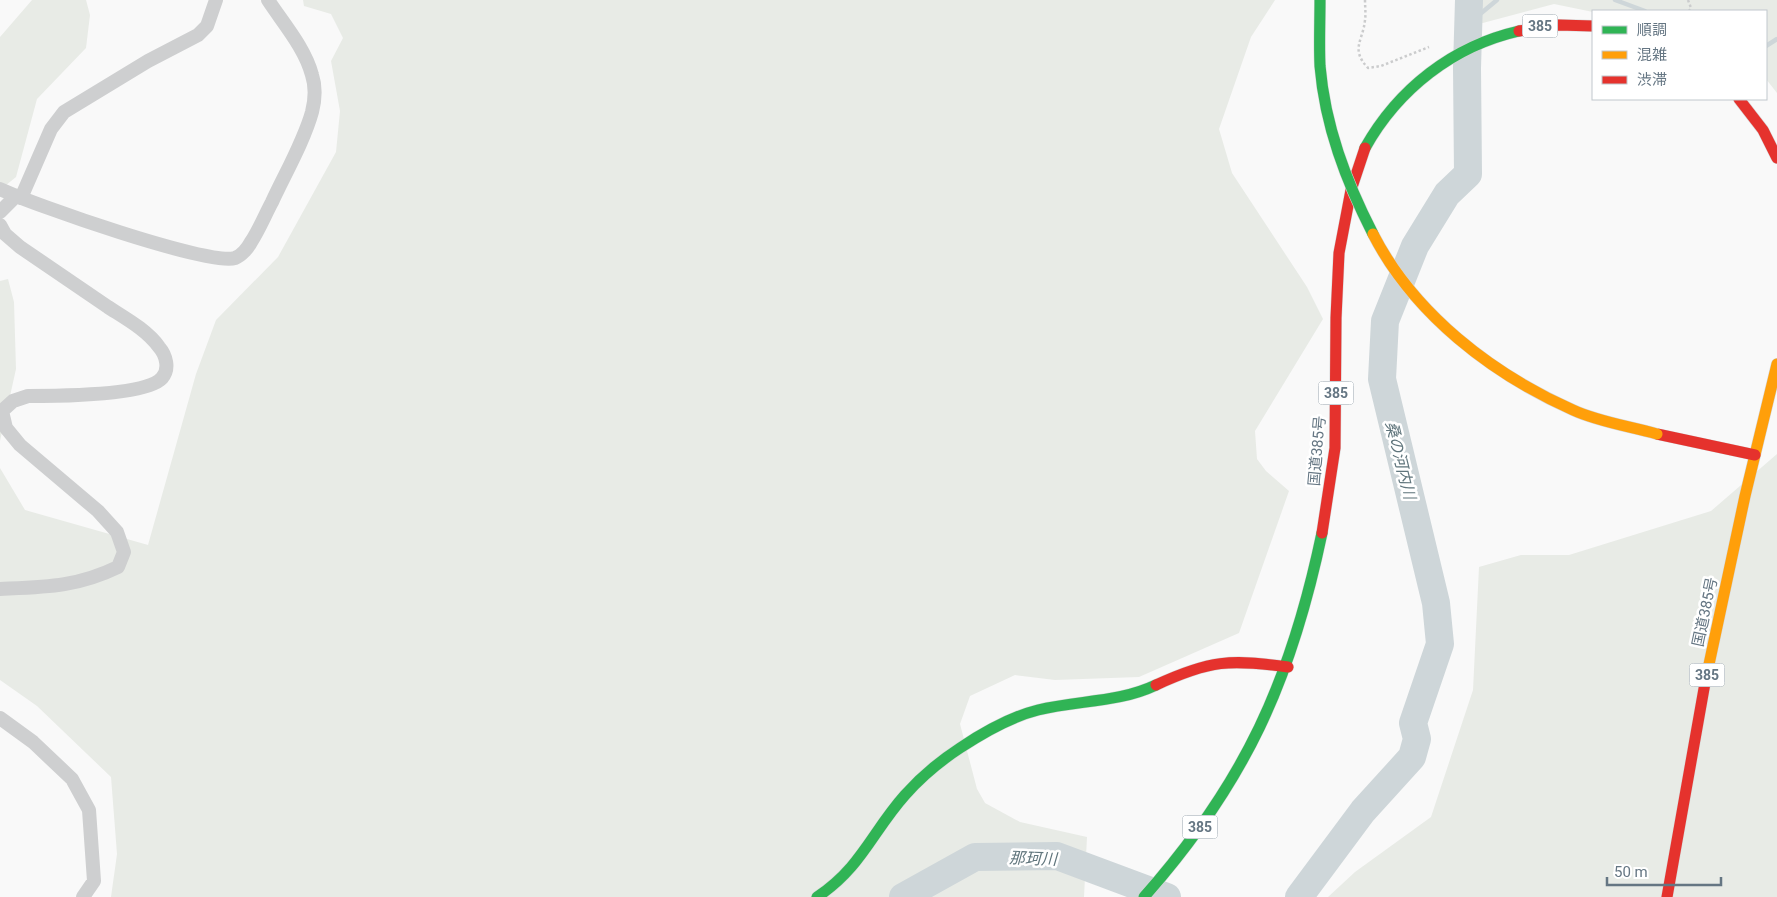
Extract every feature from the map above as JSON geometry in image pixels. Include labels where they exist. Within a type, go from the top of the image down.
[{"type":"main road","points":[[1320,0],[1320,67],[1324,103],[1341,168],[1374,238],[1407,286],[1461,342],[1513,379],[1574,410],[1657,434],[1754,455]]},
{"type":"main road","name":"国道385号","points":[[1144,897],[1169,871],[1216,806],[1249,752],[1288,666],[1312,579],[1335,449],[1338,260],[1345,210],[1360,159],[1385,118],[1430,70],[1450,57],[1489,39],[1533,27],[1570,24],[1592,26]]},
{"type":"main road","points":[[1740,100],[1763,130],[1777,158]]},
{"type":"main road","name":"国道385号","points":[[1667,897],[1683,796],[1719,612],[1754,455],[1777,364]]},
{"type":"main road","points":[[818,897],[842,881],[857,866],[903,797],[919,780],[977,737],[1000,723],[1037,710],[1102,701],[1135,694],[1196,667],[1216,662],[1288,666]]},
{"type":"street","points":[[0,212],[19,197],[51,129],[64,112],[148,61],[198,35],[207,26],[216,0]]},
{"type":"street","points":[[0,189],[103,227],[177,248],[217,257],[234,258],[242,253],[251,243],[286,173],[312,113],[315,94],[312,74],[299,48],[268,0]]},
{"type":"street","points":[[0,200],[19,197]]},
{"type":"street","points":[[0,225],[5,234],[20,247],[134,324],[159,346],[166,360],[166,368],[162,378],[151,385],[132,390],[28,396],[13,401],[1,410],[6,428],[20,446],[98,511],[117,532],[124,552],[118,567],[94,578],[52,587],[0,589]]},
{"type":"street","points":[[0,718],[33,742],[72,779],[89,810],[94,881],[83,897]]},
{"type":"path","points":[[1365,0],[1365,21],[1358,46],[1359,59],[1368,68],[1381,66],[1434,45],[1450,57]]},
{"type":"shaded area","points":[[32,0],[86,0],[90,15],[86,48],[37,99],[16,177],[0,190],[0,37]]},
{"type":"shaded area","points":[[303,0],[1275,0],[1251,37],[1219,129],[1232,173],[1307,287],[1323,319],[1255,431],[1257,459],[1266,471],[1289,491],[1239,633],[1139,677],[1055,680],[1015,675],[970,696],[960,724],[977,789],[985,803],[1020,822],[1087,837],[1084,897],[111,897],[117,854],[111,777],[37,706],[0,680],[0,468],[25,510],[148,545],[196,374],[216,320],[278,257],[336,152],[340,111],[331,61],[343,38],[331,14],[304,6]]},
{"type":"shaded area","points":[[1474,0],[1777,0],[1777,93],[1767,80],[1767,10],[1592,10],[1592,12],[1554,4],[1479,24]]},
{"type":"shaded area","points":[[8,279],[14,302],[16,369],[0,441],[0,281]]},
{"type":"shaded area","points":[[1777,454],[1777,897],[1328,897],[1355,872],[1431,817],[1473,690],[1479,567],[1521,555],[1569,555],[1711,511]]},
{"type":"waterway","name":"桑の河内川","points":[[1299,897],[1363,811],[1412,757],[1417,739],[1413,723],[1440,644],[1436,603],[1382,379],[1385,321],[1415,246],[1447,194],[1468,174],[1467,68],[1469,0]]},
{"type":"waterway","points":[[1468,24],[1497,0]]},
{"type":"waterway","points":[[1615,0],[1642,10]]},
{"type":"waterway","points":[[1767,45],[1777,39]]},
{"type":"waterway","name":"那珂川","points":[[903,897],[975,857],[1057,856],[1167,897]]},
{"type":"traffic: fast","points":[[1320,0],[1320,66],[1327,110],[1338,153],[1354,194],[1373,234]]},
{"type":"traffic: fast","points":[[1365,148],[1378,127],[1394,107],[1430,73],[1472,47],[1519,31]]},
{"type":"traffic: fast","points":[[1144,897],[1179,855],[1210,813],[1237,771],[1259,728],[1279,683],[1295,636],[1310,586],[1322,533]]},
{"type":"traffic: fast","points":[[817,897],[845,874],[911,788],[938,764],[969,742],[998,726],[1028,713],[1127,695],[1156,685]]},
{"type":"traffic: slow","points":[[1373,234],[1390,263],[1410,290],[1433,315],[1485,360],[1513,379],[1573,410],[1604,421],[1657,434]]},
{"type":"traffic: slow","points":[[1705,683],[1745,496],[1777,364]]},
{"type":"traffic: jam","points":[[1519,31],[1559,25],[1592,26]]},
{"type":"traffic: jam","points":[[1740,100],[1763,130],[1777,158]]},
{"type":"traffic: jam","points":[[1322,533],[1335,448],[1336,318],[1339,253],[1351,190],[1365,148]]},
{"type":"traffic: jam","points":[[1657,434],[1755,455]]},
{"type":"traffic: jam","points":[[1156,685],[1206,666],[1220,664],[1250,663],[1288,667]]},
{"type":"traffic: jam","points":[[1667,897],[1705,683]]}]
